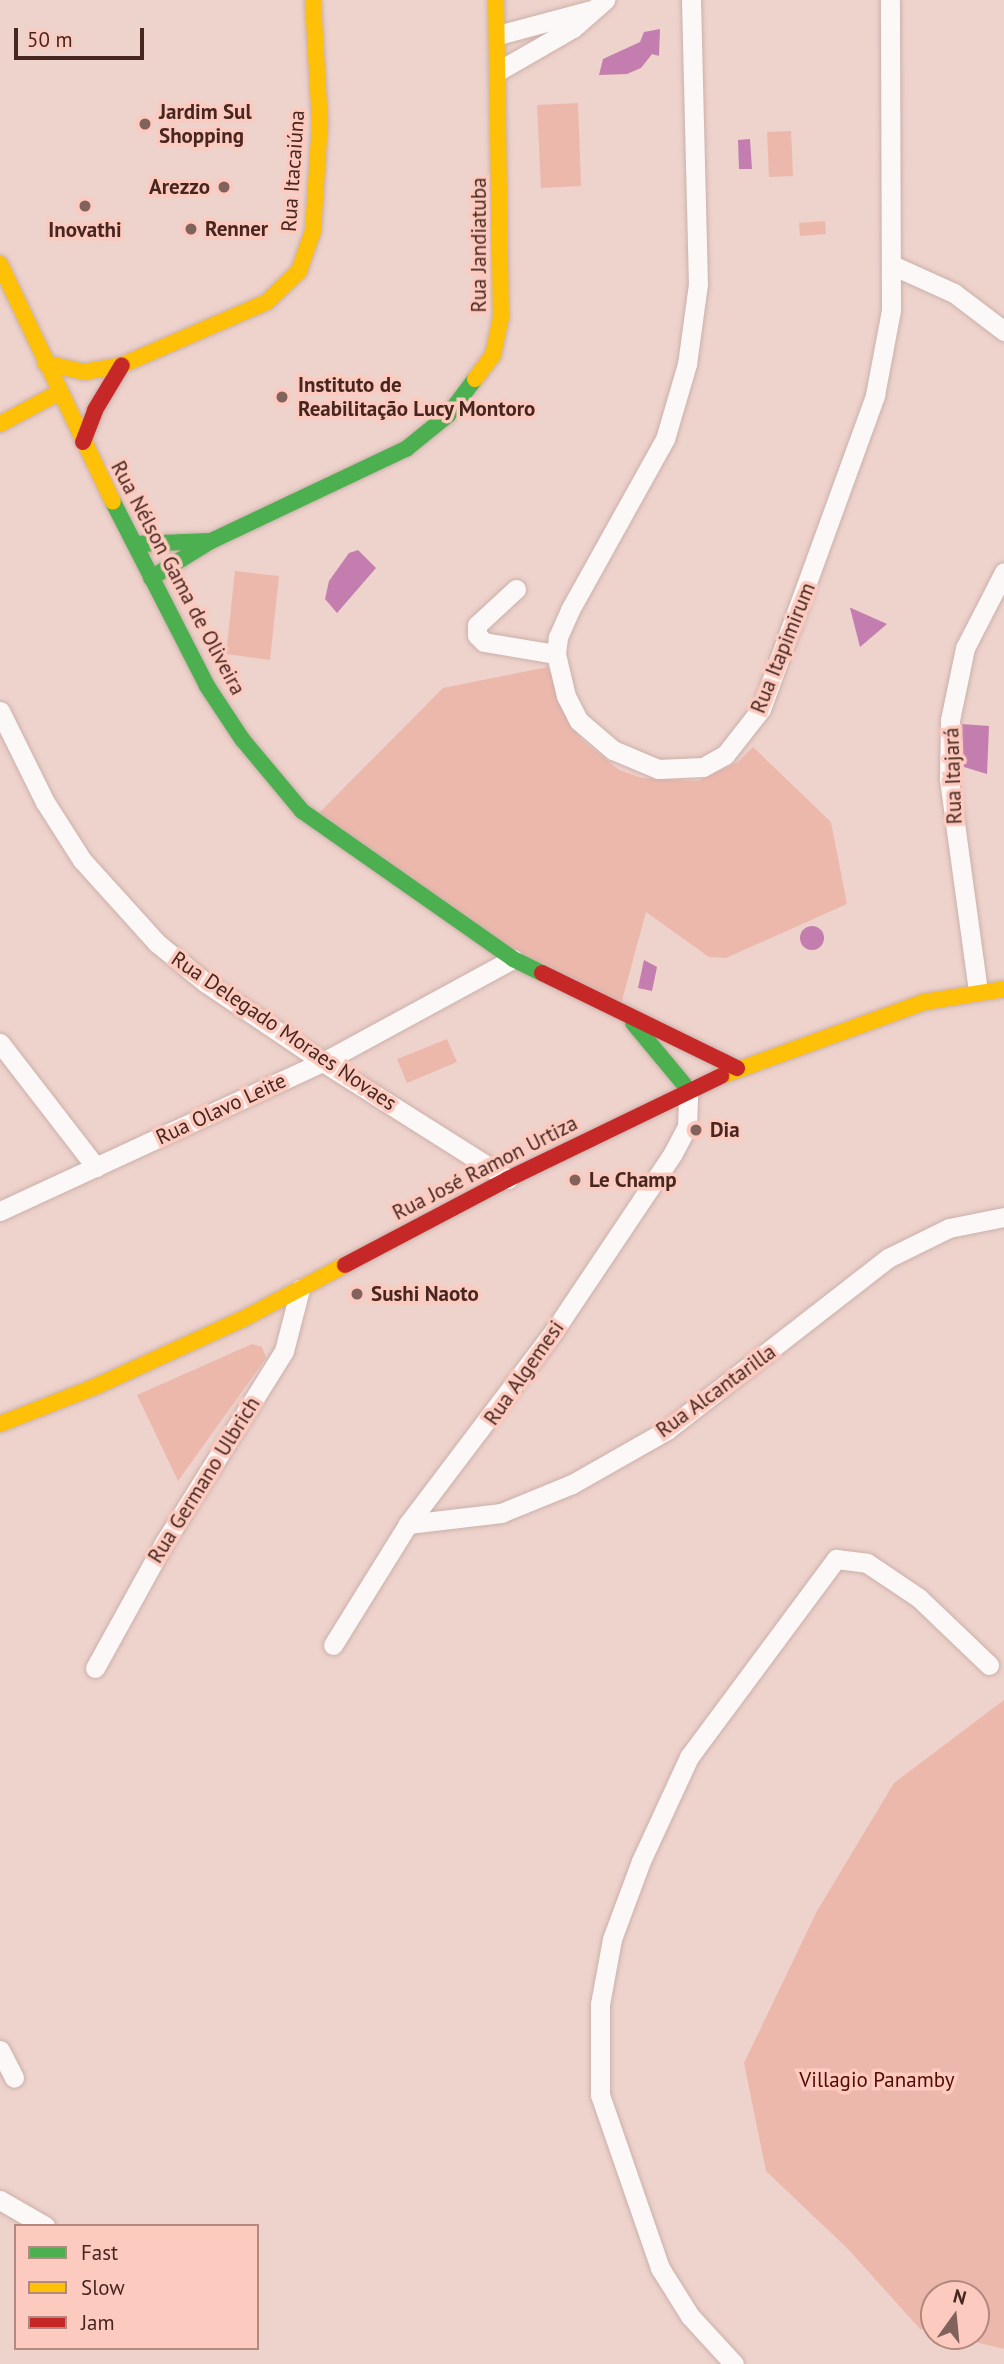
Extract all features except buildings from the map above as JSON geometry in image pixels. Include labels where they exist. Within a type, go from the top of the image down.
[{"type":"main road","name":"Rua Jandiatuba","points":[[151,578],[211,541],[406,449],[448,415],[493,355],[501,317],[500,70],[496,0]]},
{"type":"main road","name":"Rua Itacaiúna","points":[[45,363],[84,372],[122,365],[267,302],[299,271],[313,231],[320,123],[316,6]]},
{"type":"main road","name":"Rua Nélson Gama de Oliveira","points":[[0,264],[58,393],[207,686],[242,739],[302,811],[513,959],[629,1018],[737,1068]]},
{"type":"main road","points":[[83,442],[95,410],[122,365]]},
{"type":"main road","points":[[0,424],[58,393]]},
{"type":"main road","name":"Rua Jandiatuba","points":[[135,544],[211,541]]},
{"type":"main road","name":"Rua José Ramon Urtiza","points":[[0,1424],[97,1386],[300,1289],[508,1179],[688,1089],[860,1022],[978,991],[1004,989]]},
{"type":"main road","name":"Rua Nélson Gama de Oliveira","points":[[629,1018],[688,1089]]},
{"type":"street","name":"Rua Itapimirum","points":[[691,0],[698,284],[687,364],[665,439],[570,610],[558,637],[556,654],[566,696],[579,720],[594,737],[632,760],[658,769],[703,767],[725,755],[747,732],[772,687],[875,395],[885,359],[892,265],[890,0]]},
{"type":"street","points":[[498,35],[598,5]]},
{"type":"street","points":[[500,70],[573,28],[598,5]]},
{"type":"street","points":[[892,265],[954,293],[1004,331]]},
{"type":"street","name":"Rua Itajará","points":[[978,991],[949,778],[950,720],[965,648],[1004,572]]},
{"type":"street","points":[[516,589],[477,625],[477,635],[494,644],[556,654]]},
{"type":"street","name":"Rua Delegado Moraes Novaes","points":[[0,711],[55,819],[117,901],[182,964],[323,1062],[508,1179]]},
{"type":"street","name":"Rua Olavo Leite","points":[[0,1212],[323,1062],[513,959]]},
{"type":"street","points":[[0,1043],[96,1167]]},
{"type":"street","name":"Rua Algemesi","points":[[333,1645],[408,1524],[554,1331],[673,1153],[687,1127],[688,1089]]},
{"type":"street","name":"Rua Alcantarilla","points":[[408,1524],[501,1513],[572,1483],[676,1424],[888,1258],[949,1228],[1004,1217]]},
{"type":"street","name":"Rua Germano Ulbrich","points":[[95,1668],[164,1543],[284,1351],[300,1289]]},
{"type":"street","points":[[734,2364],[690,2316],[660,2268],[600,2095],[600,2004],[612,1939],[641,1861],[689,1757],[836,1559],[867,1563],[919,1598],[989,1665]]},
{"type":"street","points":[[0,2050],[14,2078]]},
{"type":"street","points":[[0,2200],[42,2224]]},
{"type":"green space","points":[[578,103],[581,186],[541,188],[537,105]]},
{"type":"green space","points":[[791,131],[793,176],[769,177],[767,132]]},
{"type":"green space","points":[[825,221],[826,234],[800,236],[799,223]]},
{"type":"green space","points":[[235,571],[279,576],[270,660],[226,654]]},
{"type":"green space","points":[[548,667],[567,719],[581,739],[619,770],[642,778],[698,781],[738,762],[753,747],[831,822],[847,904],[726,958],[709,957],[646,912],[620,1008],[534,963],[316,816],[443,688]]},
{"type":"green space","points":[[447,1039],[457,1062],[407,1083],[397,1059]]},
{"type":"green space","points":[[252,1344],[262,1347],[266,1358],[178,1481],[137,1395]]},
{"type":"green space","name":"Villagio Panamby","points":[[1004,1700],[1004,2349],[990,2346],[990,2280],[920,2280],[920,2329],[848,2249],[766,2171],[744,2063],[817,1911],[894,1783]]},
{"type":"shaded area","points":[[660,29],[659,56],[652,54],[641,68],[627,74],[599,75],[603,59],[640,42],[644,32]]},
{"type":"shaded area","points":[[750,139],[752,169],[739,169],[738,140]]},
{"type":"shaded area","points":[[358,550],[376,568],[337,613],[325,599],[329,581],[349,553]]},
{"type":"shaded area","points":[[851,608],[887,624],[860,647]]},
{"type":"shaded area","points":[[962,724],[989,726],[987,774],[964,767]]},
{"type":"shaded area","points":[[812,926],[820,930],[824,938],[820,946],[812,950],[804,946],[800,938],[804,930]]},
{"type":"shaded area","points":[[644,960],[657,967],[652,991],[638,988]]},
{"type":"traffic: fast","points":[[151,578],[211,541],[406,449],[448,415],[475,379]]},
{"type":"traffic: fast","points":[[113,502],[207,686],[242,739],[302,811],[513,959],[542,973]]},
{"type":"traffic: fast","points":[[135,544],[210,541]]},
{"type":"traffic: fast","points":[[633,1023],[688,1089]]},
{"type":"traffic: slow","points":[[45,363],[84,372],[122,365],[267,302],[299,271],[313,231],[320,123],[313,0]]},
{"type":"traffic: slow","points":[[475,379],[493,355],[501,317],[496,0]]},
{"type":"traffic: slow","points":[[0,264],[113,502]]},
{"type":"traffic: slow","points":[[0,424],[58,393]]},
{"type":"traffic: slow","points":[[721,1076],[924,1002],[1004,989]]},
{"type":"traffic: slow","points":[[0,1424],[97,1386],[243,1319],[345,1265]]},
{"type":"traffic: jam","points":[[83,442],[95,410],[122,365]]},
{"type":"traffic: jam","points":[[542,973],[737,1068]]},
{"type":"traffic: jam","points":[[345,1265],[508,1179],[721,1076]]},
{"type":"place","name":"Jardim Sul Shopping","points":[[145,124]]},
{"type":"place","name":"Arezzo","points":[[224,187]]},
{"type":"place","name":"Inovathi","points":[[85,206]]},
{"type":"place","name":"Renner","points":[[191,229]]},
{"type":"place","name":"Instituto de Reabilitação Lucy Montoro","points":[[282,397]]},
{"type":"place","name":"Dia","points":[[696,1130]]},
{"type":"place","name":"Le Champ","points":[[575,1180]]},
{"type":"place","name":"Sushi Naoto","points":[[357,1294]]}]
